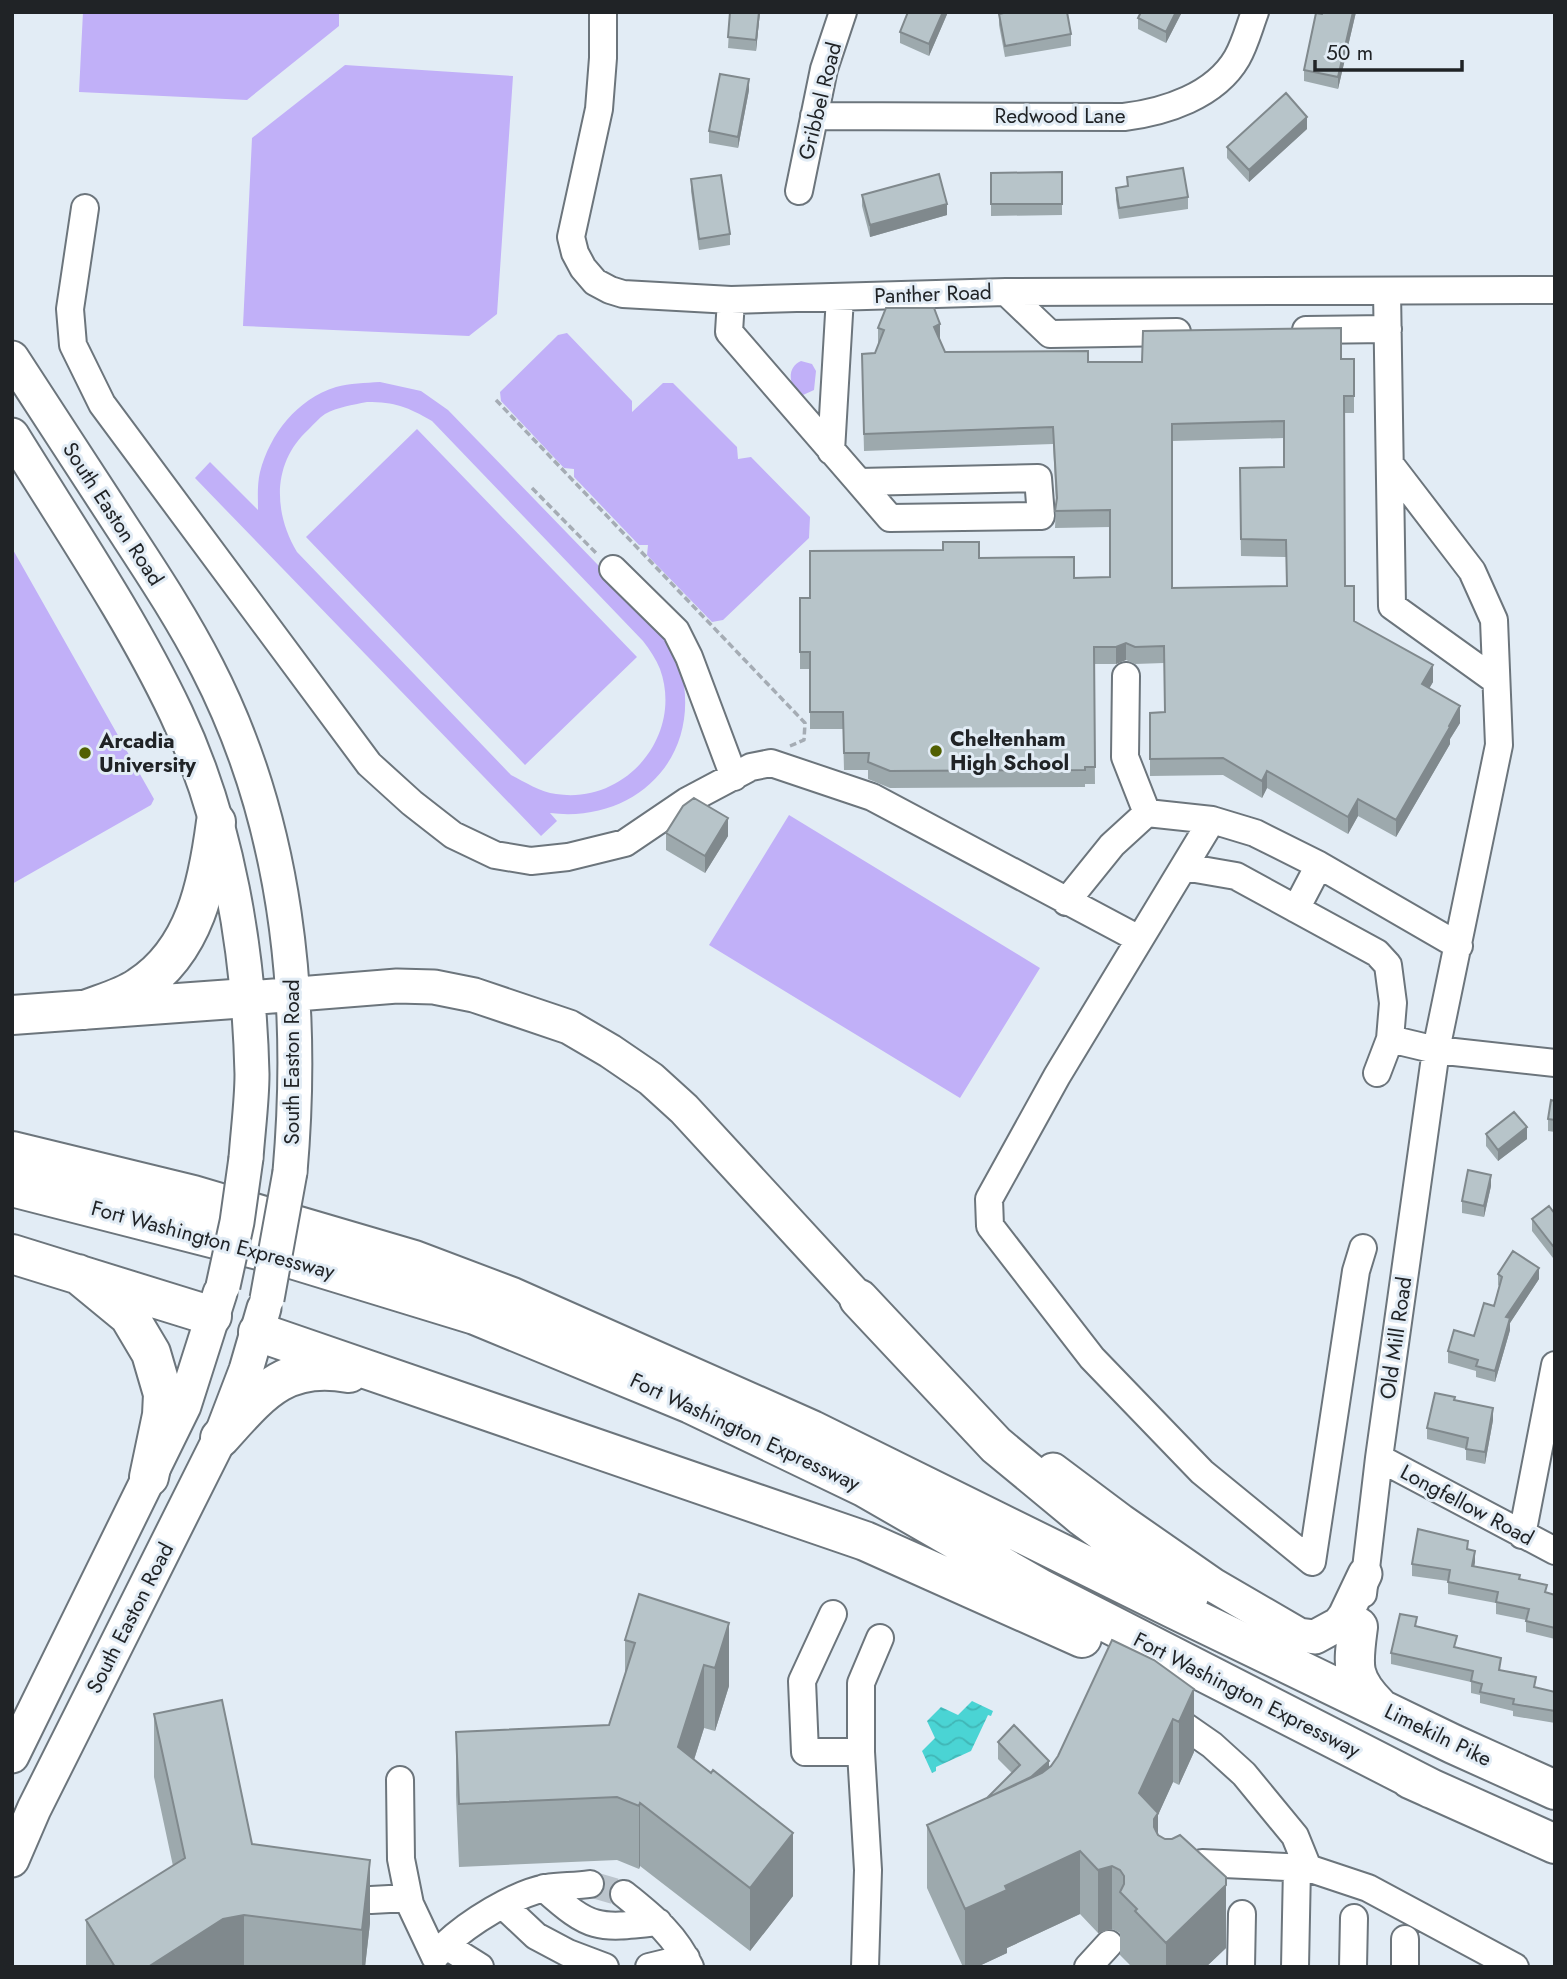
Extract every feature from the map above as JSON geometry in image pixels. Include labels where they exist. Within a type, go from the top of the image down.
[{"type":"highway","points":[[85,1010],[140,987],[162,968],[179,946],[193,923],[202,897],[216,822]]},
{"type":"highway","points":[[12,1015],[247,998]]},
{"type":"highway","name":"Fort Washington Expressway","points":[[12,1151],[206,1199],[414,1260],[512,1297],[812,1430],[1118,1582],[1322,1678]]},
{"type":"highway","name":"Fort Washington Expressway","points":[[12,1187],[282,1256],[475,1315],[691,1404],[864,1487],[1041,1589],[1432,1789]]},
{"type":"highway","points":[[12,1254],[78,1273],[217,1301]]},
{"type":"highway","points":[[78,1273],[129,1316],[152,1353],[163,1394],[162,1415],[149,1478]]},
{"type":"highway","points":[[859,1299],[961,1411],[1033,1477],[1194,1600],[1322,1678]]},
{"type":"highway","points":[[262,1316],[405,1382],[865,1541],[1555,1844]]},
{"type":"highway","points":[[220,1438],[260,1394],[288,1376],[312,1370],[339,1371],[405,1382]]},
{"type":"highway","points":[[1358,1628],[1353,1664],[1355,1675],[1366,1694],[1378,1706]]},
{"type":"highway","name":"Limekiln Pike","points":[[1322,1678],[1453,1744],[1555,1790]]},
{"type":"main road","name":"South Easton Road","points":[[12,358],[171,603],[207,667],[255,781],[271,841],[283,903],[294,994],[296,1107],[290,1172],[262,1316],[246,1370],[220,1438],[34,1809],[12,1860]]},
{"type":"main road","name":"South Easton Road","points":[[12,435],[152,667],[177,715],[216,822],[237,916],[247,998],[252,1076],[246,1158],[237,1223],[217,1301],[184,1406],[12,1756]]},
{"type":"main road","points":[[247,998],[397,986],[434,987],[474,995],[569,1027],[651,1079],[684,1109],[859,1299],[1032,1454],[1213,1585],[1290,1632],[1315,1637],[1333,1629],[1345,1616],[1365,1574]]},
{"type":"main road","points":[[217,1301],[262,1316]]},
{"type":"street","name":"Panther Road","points":[[603,12],[599,109],[571,237],[575,253],[595,282],[623,294],[731,300],[1006,292],[1555,290]]},
{"type":"street","name":"Gribbel Road","points":[[799,191],[824,69],[843,12]]},
{"type":"street","name":"Redwood Lane","points":[[814,116],[1124,117],[1150,114],[1191,98],[1225,75],[1242,49],[1255,12]]},
{"type":"street","points":[[85,208],[71,309],[73,345],[103,404],[369,764],[453,835],[495,855],[531,861],[568,857],[625,843],[687,801],[744,771],[771,763],[872,797],[1139,939]]},
{"type":"street","points":[[1387,291],[1392,606],[1495,680]]},
{"type":"street","points":[[1006,292],[1050,334],[1200,331]]},
{"type":"street","points":[[831,451],[841,297]]},
{"type":"street","points":[[731,300],[729,332],[890,518],[1041,516],[1038,478],[859,482]]},
{"type":"street","points":[[1281,330],[1388,329]]},
{"type":"street","name":"Old Mill Road","points":[[1358,1628],[1436,1050],[1499,745],[1494,620],[1472,571],[1390,464]]},
{"type":"street","points":[[613,569],[676,631],[744,771]]},
{"type":"street","points":[[1126,676],[1125,757],[1147,813]]},
{"type":"street","points":[[1066,902],[1112,845],[1147,813],[1212,820],[1255,833],[1320,865],[1459,946]]},
{"type":"street","points":[[1212,820],[1057,1076],[989,1199],[990,1226],[1092,1358],[1202,1472],[1312,1562],[1356,1270],[1363,1248]]},
{"type":"street","points":[[1296,909],[1320,865]]},
{"type":"street","points":[[1184,867],[1236,876],[1377,953],[1388,965],[1393,1003],[1390,1039],[1377,1073]]},
{"type":"street","points":[[1390,1039],[1436,1050],[1555,1063]]},
{"type":"street","points":[[1522,1535],[1555,1365]]},
{"type":"street","name":"Longfellow Road","points":[[1379,1458],[1555,1551]]},
{"type":"street","points":[[832,1614],[802,1681],[805,1752],[861,1752]]},
{"type":"street","points":[[865,1967],[868,1870],[861,1752],[861,1683],[880,1638]]},
{"type":"street","points":[[1166,1713],[1212,1745],[1244,1774],[1295,1836],[1303,1867],[1294,1967]]},
{"type":"street","points":[[400,1780],[401,1859],[408,1898],[436,1956]]},
{"type":"street","points":[[1169,1887],[1186,1871],[1202,1863],[1303,1867],[1368,1888],[1471,1955],[1515,1967]]},
{"type":"street","points":[[436,1956],[462,1929],[503,1905],[544,1888],[590,1884]]},
{"type":"street","points":[[544,1888],[573,1914],[593,1923],[611,1927],[658,1922]]},
{"type":"street","points":[[624,1894],[677,1942],[688,1962],[649,1967]]},
{"type":"street","points":[[372,1900],[408,1898]]},
{"type":"street","points":[[503,1905],[536,1936],[568,1953],[606,1967]]},
{"type":"street","points":[[1241,1967],[1242,1914]]},
{"type":"street","points":[[1353,1967],[1354,1918]]},
{"type":"street","points":[[1405,1939],[1405,1967]]},
{"type":"street","points":[[1088,1967],[1109,1944]]},
{"type":"street","points":[[436,1956],[480,1967]]},
{"type":"path","points":[[496,400],[805,723],[804,740],[744,771]]},
{"type":"path","points":[[532,488],[613,569]]},
{"type":"path","points":[[585,552],[590,547]]},
{"type":"shaded area","points":[[83,12],[339,12],[339,26],[247,100],[79,92]]},
{"type":"shaded area","points":[[345,65],[513,76],[497,314],[469,336],[243,326],[252,138]]},
{"type":"shaded area","points":[[567,333],[632,401],[632,412],[663,383],[673,383],[737,447],[738,459],[751,457],[810,517],[809,538],[723,620],[712,622],[647,555],[648,545],[639,545],[574,477],[574,469],[564,468],[501,401],[500,392],[558,335]]},
{"type":"shaded area","points":[[801,361],[812,364],[816,371],[814,390],[803,395],[794,388],[791,378],[793,368]]},
{"type":"shaded area","points":[[380,382],[421,391],[448,410],[658,627],[680,669],[684,685],[685,714],[679,741],[667,764],[650,783],[630,799],[605,809],[579,814],[550,813],[557,821],[541,836],[195,478],[210,462],[258,510],[258,482],[265,458],[278,432],[297,409],[322,393],[341,386]],"holes":[[[367,402],[401,406],[432,421],[650,651],[660,669],[665,694],[664,718],[656,741],[643,761],[626,777],[605,789],[581,795],[550,793],[511,775],[297,552],[289,537],[280,504],[280,488],[288,457],[297,442],[325,414]]]},
{"type":"shaded area","points":[[417,429],[637,657],[525,765],[306,537]]},
{"type":"shaded area","points":[[12,548],[154,799],[151,805],[12,884]]},
{"type":"shaded area","points":[[789,815],[1040,968],[960,1098],[709,945]]},
{"type":"water","points":[[972,1701],[993,1711],[991,1716],[988,1715],[971,1751],[936,1767],[936,1771],[932,1773],[922,1751],[935,1738],[927,1721],[941,1707],[958,1715]]},
{"type":"building","points":[[730,12],[759,12],[756,40],[728,37]]},
{"type":"building","points":[[908,12],[943,12],[929,44],[900,32]]},
{"type":"building","points":[[1067,12],[1071,34],[1005,46],[999,14]]},
{"type":"building","points":[[1141,12],[1176,12],[1166,32],[1138,18]]},
{"type":"building","points":[[1353,12],[1338,77],[1304,70],[1316,13]]},
{"type":"building","points":[[720,74],[749,79],[738,137],[709,131]]},
{"type":"building","points":[[1286,93],[1307,117],[1249,170],[1227,147]]},
{"type":"building","points":[[1183,168],[1188,197],[1119,208],[1116,188],[1128,186],[1127,177]]},
{"type":"building","points":[[1062,172],[1062,204],[991,204],[991,173]]},
{"type":"building","points":[[939,174],[947,204],[870,225],[862,195]]},
{"type":"building","points":[[721,175],[730,234],[699,239],[691,179]]},
{"type":"building","points":[[886,308],[934,308],[940,324],[934,327],[945,352],[1088,351],[1088,362],[1142,362],[1143,331],[1341,328],[1341,359],[1354,359],[1354,396],[1344,396],[1345,586],[1354,586],[1354,621],[1433,665],[1422,684],[1460,706],[1396,820],[1358,799],[1348,817],[1267,771],[1262,781],[1223,758],[1150,759],[1150,713],[1165,712],[1164,646],[1135,647],[1126,643],[1116,647],[1094,647],[1095,767],[1085,767],[1085,770],[890,771],[868,762],[869,753],[844,753],[843,712],[810,712],[810,652],[800,652],[800,598],[810,598],[810,551],[943,550],[943,542],[979,542],[979,558],[1074,557],[1074,578],[1110,577],[1110,510],[1055,511],[1057,498],[1053,427],[864,434],[862,354],[875,353],[884,330],[878,328]],"holes":[[[1284,421],[1284,467],[1240,468],[1241,539],[1286,540],[1287,586],[1172,588],[1172,424]]]},
{"type":"building","points":[[694,798],[728,818],[705,856],[666,833],[683,806]]},
{"type":"building","points":[[1551,1100],[1555,1101],[1555,1120],[1548,1119]]},
{"type":"building","points":[[1514,1112],[1527,1127],[1498,1150],[1486,1134]]},
{"type":"building","points":[[1468,1170],[1491,1175],[1484,1206],[1462,1201]]},
{"type":"building","points":[[1549,1206],[1555,1214],[1553,1246],[1532,1219]]},
{"type":"building","points":[[1513,1251],[1539,1268],[1506,1317],[1510,1318],[1495,1371],[1476,1366],[1478,1360],[1448,1351],[1454,1330],[1474,1336],[1484,1303],[1494,1306],[1502,1277],[1498,1274]]},
{"type":"building","points":[[1435,1393],[1493,1408],[1485,1452],[1466,1449],[1468,1438],[1427,1428]]},
{"type":"building","points":[[1418,1529],[1468,1541],[1467,1549],[1475,1551],[1472,1566],[1520,1575],[1519,1579],[1547,1585],[1545,1592],[1555,1595],[1555,1628],[1526,1621],[1529,1609],[1496,1602],[1498,1592],[1448,1582],[1450,1570],[1412,1564]]},
{"type":"building","points":[[639,1594],[729,1623],[715,1668],[704,1665],[678,1747],[711,1773],[713,1770],[793,1833],[750,1888],[640,1803],[639,1806],[617,1797],[459,1804],[456,1732],[609,1725],[635,1643],[625,1640]]},
{"type":"building","points":[[1400,1614],[1417,1617],[1415,1626],[1457,1636],[1454,1647],[1501,1658],[1499,1670],[1536,1677],[1534,1687],[1555,1692],[1555,1711],[1513,1704],[1514,1699],[1480,1692],[1482,1684],[1471,1681],[1473,1671],[1391,1653]]},
{"type":"building","points":[[1112,1640],[1154,1660],[1194,1689],[1179,1722],[1173,1719],[1139,1793],[1158,1813],[1154,1819],[1154,1827],[1158,1835],[1172,1839],[1180,1835],[1226,1877],[1226,1885],[1166,1943],[1120,1892],[1124,1876],[1120,1870],[1112,1866],[1098,1870],[1080,1851],[1005,1886],[1007,1890],[965,1909],[927,1825],[1042,1773],[1051,1766]]},
{"type":"building","points":[[222,1700],[252,1844],[370,1860],[362,1930],[244,1915],[223,1919],[148,1967],[115,1967],[86,1920],[185,1858],[154,1714]]},
{"type":"building","points":[[1014,1725],[1049,1761],[1031,1777],[987,1798],[1020,1765],[998,1742]]},
{"type":"tunnel","points":[[590,1884],[624,1894]]},
{"type":"place","name":"Cheltenham High School","points":[[936,751]]},
{"type":"place","name":"Arcadia University","points":[[85,753]]}]
